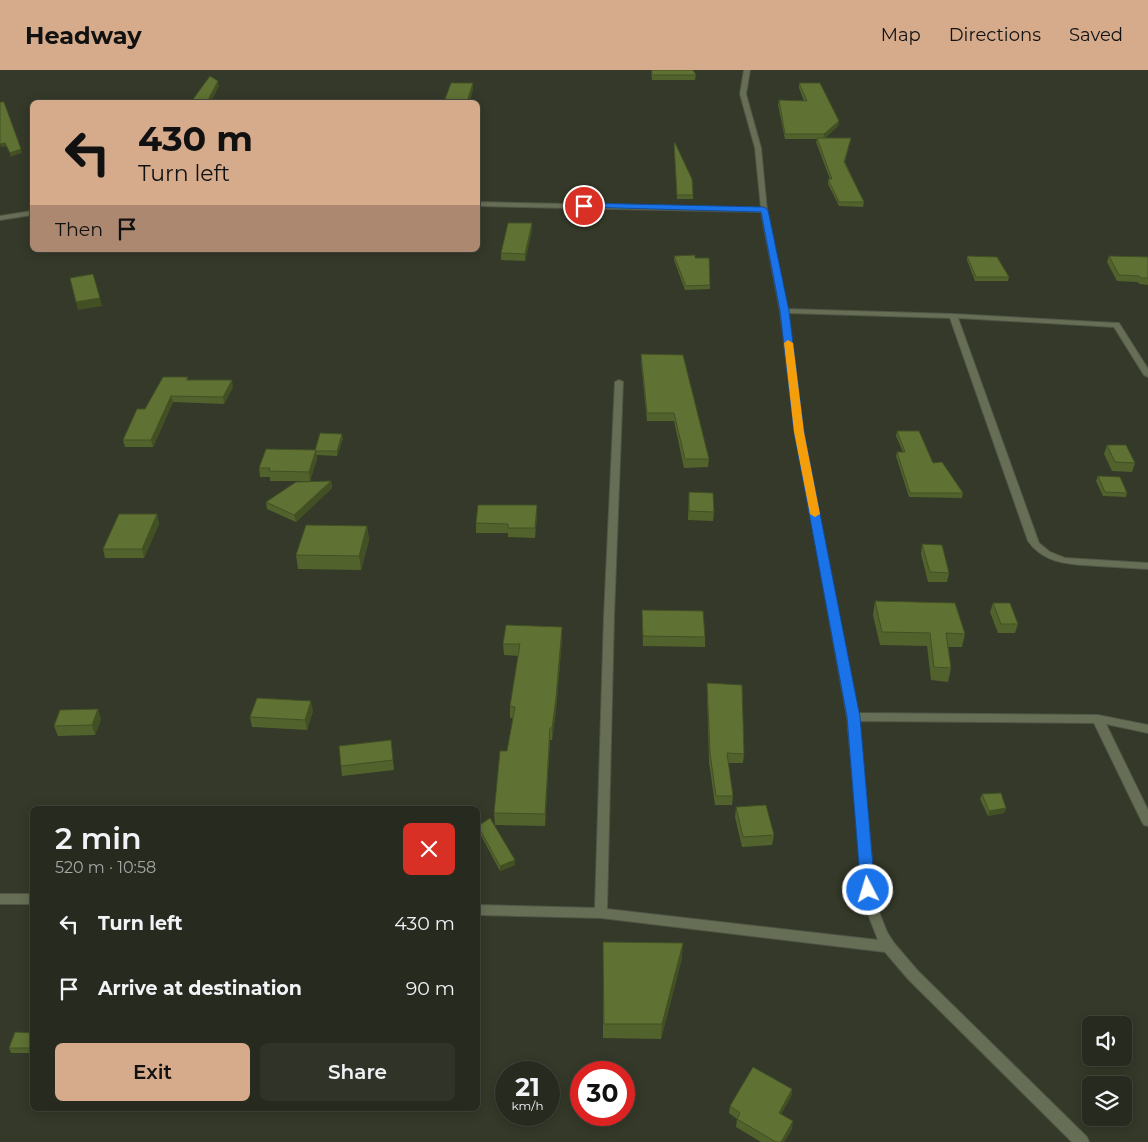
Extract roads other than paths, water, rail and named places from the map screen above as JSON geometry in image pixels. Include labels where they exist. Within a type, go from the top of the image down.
[{"type":"street","points":[[747,70],[743,94],[758,148],[764,210],[784,311],[799,432],[854,717],[868,890],[874,918],[889,947],[913,975],[1082,1142]]},
{"type":"street","points":[[480,204],[764,210]]},
{"type":"street","points":[[0,218],[30,213]]},
{"type":"street","points":[[784,311],[953,316],[1116,325],[1148,376]]},
{"type":"street","points":[[953,316],[1033,541],[1037,547],[1053,558],[1064,562],[1148,566]]},
{"type":"street","points":[[601,913],[609,616],[619,382]]},
{"type":"street","points":[[854,717],[1098,719],[1148,729]]},
{"type":"street","points":[[1098,719],[1148,822]]},
{"type":"street","points":[[0,899],[30,899]]},
{"type":"street","points":[[480,910],[601,913],[889,947]]}]
